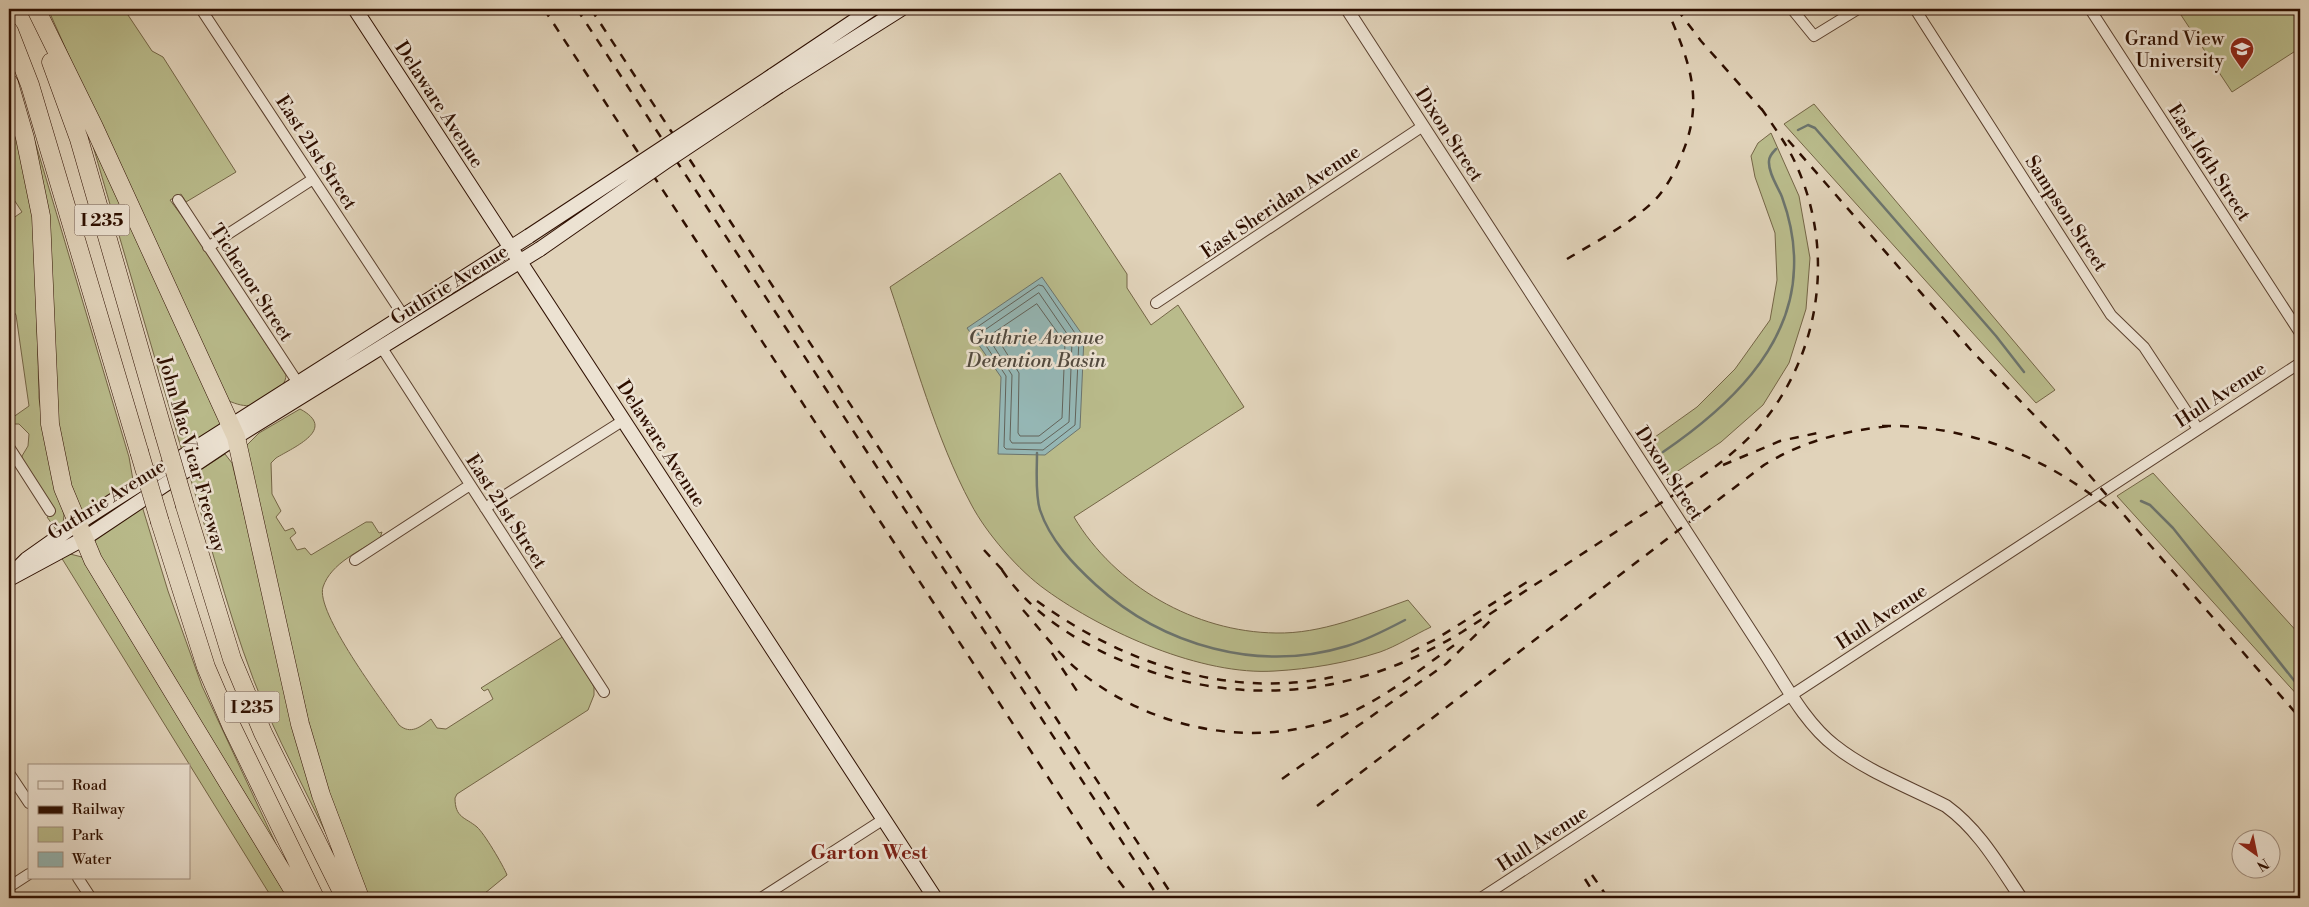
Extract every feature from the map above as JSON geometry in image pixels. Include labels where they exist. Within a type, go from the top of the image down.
[{"type":"highway","name":"John MacVicar Freeway","points":[[32,9],[79,139],[185,506],[232,659],[263,733],[345,898]]},
{"type":"highway","points":[[36,9],[94,127],[233,430],[300,724],[321,795],[360,898]]},
{"type":"highway","name":"I 235","points":[[9,32],[30,85],[160,522],[213,683],[231,725],[315,898]]},
{"type":"highway","points":[[9,83],[25,138],[41,216],[50,424],[63,488],[93,560],[298,898]]},
{"type":"main road","name":"Delaware Avenue","points":[[355,9],[935,898]]},
{"type":"main road","name":"Guthrie Avenue","points":[[233,430],[382,348],[521,262],[665,162],[872,9]]},
{"type":"main road","name":"Guthrie Avenue","points":[[9,578],[27,559],[82,531],[233,430],[298,383],[403,315],[775,81],[901,9]]},
{"type":"street","name":"East 21st Street","points":[[202,9],[403,315]]},
{"type":"street","name":"Dixon Street","points":[[1347,9],[1792,694],[1816,728],[1835,746],[1958,815],[1979,835],[2020,898]]},
{"type":"street","points":[[1792,9],[1814,36],[1858,9]]},
{"type":"street","name":"Sampson Street","points":[[1915,9],[2111,315],[2144,347],[2198,429]]},
{"type":"street","name":"East 16th Street","points":[[2090,9],[2300,333]]},
{"type":"street","name":"East Sheridan Avenue","points":[[1156,304],[1422,126]]},
{"type":"street","points":[[208,247],[313,179]]},
{"type":"street","name":"Tichenor Street","points":[[178,200],[298,383]]},
{"type":"street","name":"East 21st Street","points":[[382,348],[604,692]]},
{"type":"street","name":"Hull Avenue","points":[[1481,898],[2300,363]]},
{"type":"street","points":[[485,508],[624,420]]},
{"type":"street","points":[[9,447],[50,511]]},
{"type":"street","points":[[355,560],[470,485]]},
{"type":"street","points":[[9,773],[28,802]]},
{"type":"street","points":[[761,898],[884,819]]},
{"type":"street","points":[[9,887],[28,875]]},
{"type":"street","points":[[79,880],[92,898]]},
{"type":"green space","points":[[48,9],[124,9],[152,51],[163,57],[236,172],[186,202],[181,194],[170,200],[190,227],[286,375],[283,385],[279,390],[268,397],[249,406],[229,401],[173,289]]},
{"type":"green space","name":"Grand View University","points":[[2177,9],[2300,9],[2300,48],[2232,92]]},
{"type":"green space","points":[[20,91],[129,457],[133,480],[82,513],[63,463]]},
{"type":"green space","points":[[1814,104],[2055,390],[2036,403],[1784,124]]},
{"type":"green space","points":[[9,108],[34,212],[39,398],[47,452],[64,515],[63,524],[57,531],[47,517],[54,512],[23,464],[22,456],[28,446],[29,434],[19,424],[9,424],[9,420],[29,406],[16,315],[9,304],[9,221],[22,212],[9,192]]},
{"type":"green space","points":[[88,129],[220,421],[221,426],[182,451]]},
{"type":"green space","points":[[1771,133],[1799,196],[1810,258],[1806,309],[1789,363],[1763,405],[1721,442],[1669,477],[1648,442],[1697,407],[1735,369],[1770,320],[1777,280],[1775,233],[1755,177],[1751,156],[1758,143]]},
{"type":"green space","points":[[1060,173],[1127,274],[1127,288],[1151,325],[1178,305],[1244,407],[1074,517],[1091,542],[1111,564],[1135,584],[1187,614],[1216,624],[1246,631],[1276,633],[1310,630],[1360,617],[1408,600],[1431,627],[1380,652],[1328,665],[1275,671],[1247,671],[1217,666],[1186,659],[1155,648],[1096,621],[1069,606],[1025,573],[994,539],[977,515],[947,453],[926,397],[890,287]]},
{"type":"green space","points":[[300,409],[311,416],[315,424],[314,430],[302,443],[271,463],[272,494],[281,511],[276,517],[285,531],[293,528],[296,533],[290,538],[297,550],[305,548],[311,555],[366,522],[372,522],[379,533],[382,532],[380,538],[347,558],[332,571],[323,587],[323,599],[339,636],[399,725],[411,730],[431,719],[437,728],[446,729],[493,699],[488,689],[484,691],[481,688],[564,636],[594,687],[594,695],[588,710],[457,794],[455,805],[457,810],[465,819],[480,830],[507,875],[479,898],[369,898],[337,823],[320,773],[246,446],[259,433]]},
{"type":"green space","points":[[225,454],[232,463],[279,658],[333,848],[273,726],[254,680],[243,651],[190,477]]},
{"type":"green space","points":[[2153,473],[2300,635],[2300,698],[2117,496]]},
{"type":"green space","points":[[142,506],[168,591],[202,686],[281,855],[104,569],[94,543],[96,536]]},
{"type":"green space","points":[[70,554],[82,557],[292,898],[272,898],[61,557]]},
{"type":"water","name":"Guthrie Avenue Detention Basin","points":[[1042,277],[1084,337],[1080,428],[1045,455],[998,454],[1001,377],[967,328]]},
{"type":"waterway","points":[[1798,130],[1808,125],[1815,128],[1996,336],[2024,372]]},
{"type":"waterway","points":[[1663,452],[1687,435],[1732,396],[1768,350],[1782,325],[1790,297],[1794,259],[1793,241],[1787,214],[1769,166],[1771,154],[1776,149]]},
{"type":"waterway","points":[[1037,453],[1038,504],[1044,521],[1056,541],[1071,560],[1096,585],[1122,606],[1151,624],[1182,638],[1214,648],[1247,655],[1280,656],[1314,654],[1347,646],[1369,638],[1405,620]]},
{"type":"waterway","points":[[2141,501],[2150,505],[2173,528],[2300,688]]},
{"type":"railway","points":[[544,9],[1101,858],[1132,898]]},
{"type":"railway","points":[[577,9],[1159,898]]},
{"type":"railway","points":[[591,9],[1174,898]]},
{"type":"railway","points":[[1567,259],[1613,232],[1645,209],[1663,190],[1680,160],[1689,134],[1693,98],[1687,63],[1667,9]]},
{"type":"railway","points":[[1677,9],[1701,41],[1764,112]]},
{"type":"railway","points":[[1002,570],[1024,598],[1037,610],[1080,640],[1111,656],[1156,673],[1201,685],[1246,690],[1290,690],[1334,684],[1377,672],[1420,655],[1462,632],[1716,466],[1758,428],[1779,400],[1796,370],[1808,338],[1815,304],[1818,270],[1816,236],[1809,202],[1798,169],[1786,145],[1761,108]]},
{"type":"railway","points":[[1788,140],[1970,349],[2065,447],[2300,718]]},
{"type":"railway","points":[[1882,426],[1914,427],[1945,431],[2004,447],[2060,474],[2111,510]]},
{"type":"railway","points":[[1317,806],[1764,465],[1794,449],[1824,438],[1889,426]]},
{"type":"railway","points":[[1723,465],[1780,441],[1822,432]]},
{"type":"railway","points":[[984,550],[1007,575]]},
{"type":"railway","points":[[1411,652],[1436,639],[1527,582]]},
{"type":"railway","points":[[1037,601],[1070,623],[1105,642],[1140,658],[1178,671],[1215,679],[1254,683],[1293,683],[1333,677]]},
{"type":"railway","points":[[1023,610],[1071,664],[1109,692],[1142,709],[1177,722],[1213,730],[1249,733],[1286,731],[1321,723],[1356,710],[1396,686],[1460,641]]},
{"type":"railway","points":[[1282,779],[1446,664],[1494,617]]},
{"type":"railway","points":[[1052,653],[1077,691]]},
{"type":"railway","points":[[1592,875],[1608,898]]},
{"type":"railway","points":[[1585,879],[1597,898]]},
{"type":"place","name":"Grand View University","points":[[2242,70]]},
{"type":"district","name":"Garton West","points":[[869,852]]}]
